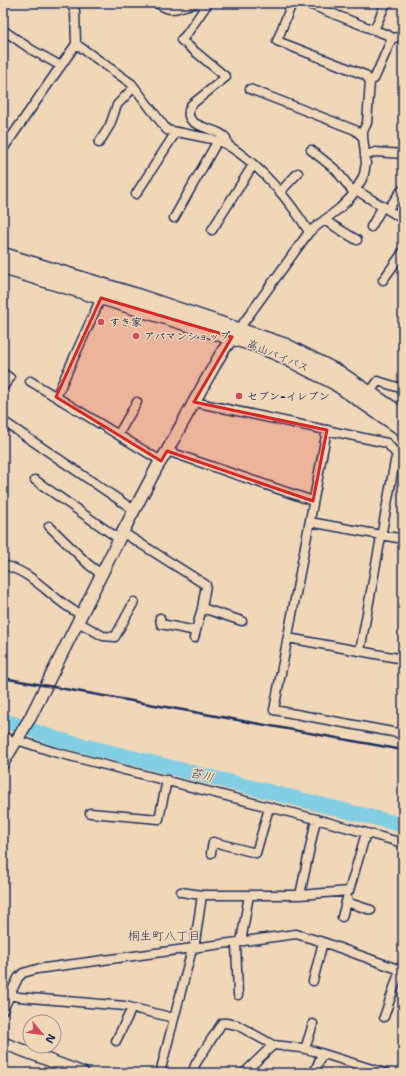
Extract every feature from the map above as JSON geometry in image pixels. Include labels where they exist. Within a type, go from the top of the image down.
[{"type":"highway","name":"高山バイパス","points":[[3,255],[137,296],[236,333],[334,382],[403,429]]},
{"type":"highway","name":"高山バイパス","points":[[3,268],[101,298],[286,346],[339,373],[370,392],[403,416]]},
{"type":"street","points":[[3,149],[76,44],[75,11],[70,3]]},
{"type":"street","points":[[157,3],[163,7],[171,9],[179,9],[194,3],[207,4],[181,40],[226,77],[192,105],[189,109],[189,116],[194,123],[217,132],[225,138],[228,144],[253,165],[280,192],[295,210],[309,232]]},
{"type":"street","points":[[3,763],[30,718],[121,535],[160,461],[222,352],[309,232],[340,208],[355,191],[364,174],[366,163],[363,131],[367,122],[370,81],[365,75],[276,41],[292,3]]},
{"type":"street","points":[[306,3],[388,35],[392,38],[399,37],[403,34]]},
{"type":"street","points":[[374,30],[386,3]]},
{"type":"street","points":[[3,30],[32,50],[61,66]]},
{"type":"street","points":[[370,81],[374,79],[392,38]]},
{"type":"street","points":[[76,44],[134,87],[167,130],[208,137],[217,142],[228,144]]},
{"type":"street","points":[[99,143],[110,125],[117,105],[134,87]]},
{"type":"street","points":[[250,89],[355,130],[363,137]]},
{"type":"street","points":[[136,194],[176,132]]},
{"type":"street","points":[[174,218],[217,142]]},
{"type":"street","points":[[311,150],[336,170],[355,191],[403,219]]},
{"type":"street","points":[[365,156],[375,152],[403,154]]},
{"type":"street","points":[[212,230],[253,165]]},
{"type":"street","points":[[280,192],[298,173]]},
{"type":"street","points":[[371,227],[385,208],[401,191]]},
{"type":"street","points":[[324,220],[357,240]]},
{"type":"street","points":[[383,280],[403,252]]},
{"type":"street","points":[[56,397],[101,298]]},
{"type":"street","points":[[3,373],[10,378],[3,387]]},
{"type":"street","points":[[30,381],[160,461]]},
{"type":"street","points":[[370,392],[378,381],[403,389]]},
{"type":"street","points":[[118,435],[137,402]]},
{"type":"street","points":[[194,402],[387,443],[400,457],[382,535],[360,651]]},
{"type":"street","points":[[3,421],[134,510]]},
{"type":"street","points":[[327,430],[274,710],[403,734]]},
{"type":"street","points":[[167,451],[313,501]]},
{"type":"street","points":[[34,480],[121,535],[206,585],[195,634],[161,624],[160,618]]},
{"type":"street","points":[[310,522],[403,539]]},
{"type":"street","points":[[49,526],[89,564],[102,574]]},
{"type":"street","points":[[3,565],[16,568],[31,577],[103,636],[115,638],[134,602]]},
{"type":"street","points":[[202,608],[242,620]]},
{"type":"street","points":[[288,638],[403,659]]},
{"type":"street","points":[[3,736],[54,752],[167,780],[403,843]]},
{"type":"street","points":[[90,813],[159,819],[167,780]]},
{"type":"street","points":[[211,853],[214,842],[256,853],[269,808]]},
{"type":"street","points":[[300,895],[316,819]]},
{"type":"street","points":[[342,917],[366,833]]},
{"type":"street","points":[[181,892],[202,895],[300,895],[349,891]]},
{"type":"street","points":[[160,1073],[193,949],[202,895]]},
{"type":"street","points":[[238,995],[239,942],[249,895]]},
{"type":"street","points":[[346,902],[371,910]]},
{"type":"street","points":[[3,1010],[18,978],[32,970],[296,934],[402,970],[384,1017]]},
{"type":"street","points":[[313,981],[323,942]]},
{"type":"street","points":[[10,995],[18,997],[125,1006],[174,1018]]},
{"type":"street","points":[[116,1041],[132,1008]]},
{"type":"street","points":[[192,1073],[196,1063],[222,1023],[237,1025],[273,1045],[305,1049],[384,1073]]},
{"type":"street","points":[[305,1049],[313,1024]]},
{"type":"street","points":[[3,1044],[83,1073]]},
{"type":"street","points":[[244,1073],[273,1045]]},
{"type":"street","points":[[314,1073],[322,1054]]},
{"type":"highlighted area","points":[[101,298],[232,337],[194,402],[327,430],[313,501],[167,451],[161,461],[56,397]]},
{"type":"waterway","name":"苔川","points":[[3,720],[57,739],[403,825]]},
{"type":"railway","points":[[3,678],[403,750]]},
{"type":"place","name":"すき家","points":[[101,322]]},
{"type":"place","name":"アパマンショップ","points":[[136,336]]},
{"type":"place","name":"セブン-イレブン","points":[[239,396]]},
{"type":"district","name":"桐生町八丁目","points":[[164,936]]}]
